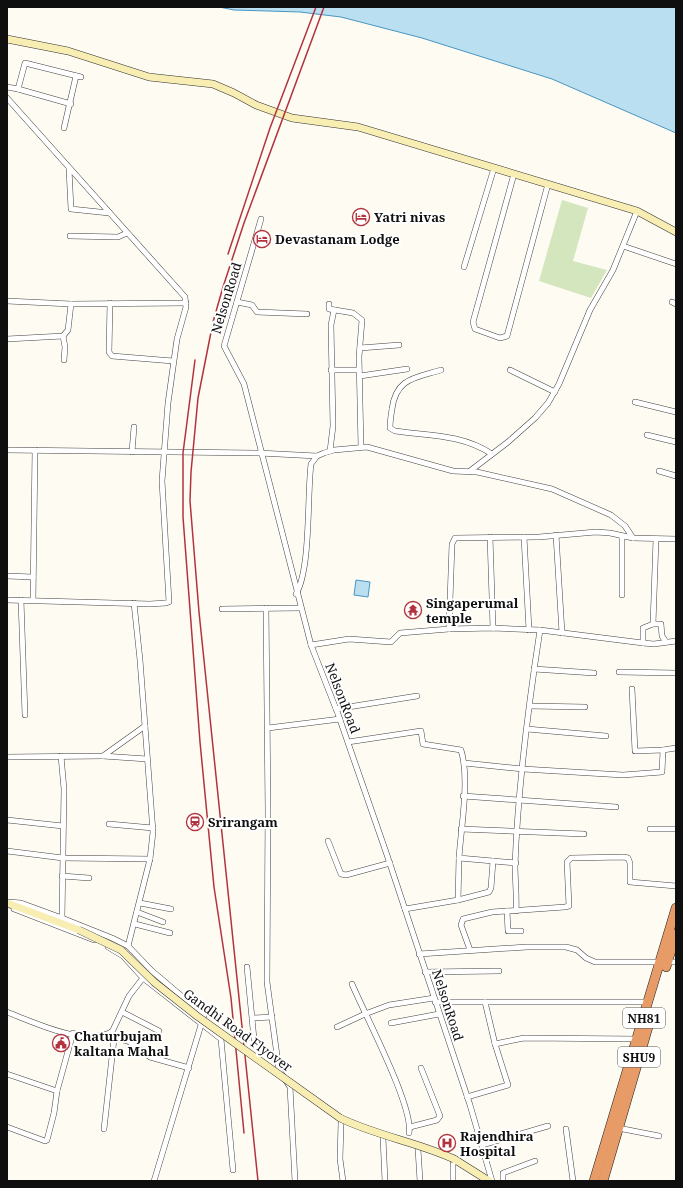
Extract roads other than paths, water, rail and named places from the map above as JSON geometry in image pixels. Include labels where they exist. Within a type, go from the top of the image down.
[{"type":"highway","name":"NH81","points":[[615,1128],[649,1002],[668,962],[676,908]]},
{"type":"highway","name":"SHU9","points":[[594,1181],[615,1128],[676,934]]},
{"type":"highway","name":"SHU9","points":[[603,1181],[615,1128]]},
{"type":"main road","points":[[7,39],[68,51],[149,77],[213,84],[256,105],[292,118],[358,127],[637,211],[676,232]]},
{"type":"main road","name":"Gandhi Road Flyover","points":[[7,903],[79,930],[121,950],[149,977],[197,1016],[340,1118],[365,1128],[428,1148],[453,1162],[462,1165],[489,1181]]},
{"type":"street","points":[[18,88],[25,63],[79,76],[64,128]]},
{"type":"street","points":[[7,87],[18,88],[71,104]]},
{"type":"street","points":[[7,98],[185,297],[186,303],[174,361],[162,481],[169,602],[160,604],[134,602],[7,600]]},
{"type":"street","points":[[69,168],[70,209],[109,213]]},
{"type":"street","points":[[464,267],[494,168]]},
{"type":"street","points":[[514,174],[473,322],[476,329],[500,338],[507,336],[548,184]]},
{"type":"street","points":[[470,471],[535,418],[554,392],[590,310],[623,246],[637,211]]},
{"type":"street","name":"NelsonRoad","points":[[261,219],[224,346],[244,384],[296,594],[311,645],[340,719],[390,863],[467,1097],[492,1181]]},
{"type":"street","points":[[70,236],[118,237],[127,233]]},
{"type":"street","points":[[623,246],[676,264]]},
{"type":"street","points":[[7,301],[71,304],[186,303]]},
{"type":"street","points":[[236,302],[252,305],[258,312],[307,314]]},
{"type":"street","points":[[110,303],[109,352],[112,356],[174,361]]},
{"type":"street","points":[[7,339],[63,336],[68,330],[71,304]]},
{"type":"street","points":[[329,304],[329,308],[359,316],[362,320],[360,348],[361,447]]},
{"type":"street","points":[[330,451],[333,426],[331,325],[334,310]]},
{"type":"street","points":[[63,336],[65,347],[64,360]]},
{"type":"street","points":[[360,348],[399,344]]},
{"type":"street","points":[[331,370],[360,373],[408,369]]},
{"type":"street","points":[[441,370],[408,380],[396,390],[393,399],[390,428],[395,431],[432,434],[472,443],[492,454]]},
{"type":"street","points":[[510,370],[554,392]]},
{"type":"street","points":[[634,402],[676,411]]},
{"type":"street","points":[[132,452],[134,427]]},
{"type":"street","points":[[647,435],[676,442]]},
{"type":"street","points":[[7,450],[317,456],[330,451],[361,447],[374,448],[453,471],[470,471],[560,491],[611,515],[625,526],[633,538]]},
{"type":"street","points":[[32,600],[35,450]]},
{"type":"street","points":[[296,594],[299,589],[305,559],[311,464],[317,456]]},
{"type":"street","points":[[659,471],[676,476]]},
{"type":"street","points":[[449,629],[453,540],[456,538],[524,537],[596,532],[633,538],[676,539]]},
{"type":"street","points":[[556,535],[562,633]]},
{"type":"street","points":[[622,536],[622,595]]},
{"type":"street","points":[[490,537],[493,628]]},
{"type":"street","points":[[524,537],[529,630]]},
{"type":"street","points":[[652,624],[656,539]]},
{"type":"street","points":[[7,576],[33,577]]},
{"type":"street","points":[[21,600],[25,715]]},
{"type":"street","points":[[128,946],[135,924],[150,858],[153,828],[134,602]]},
{"type":"street","points":[[266,608],[268,728],[267,977],[278,1062],[280,1071],[290,1087],[295,1181]]},
{"type":"street","points":[[222,609],[300,608]]},
{"type":"street","points":[[643,643],[643,628],[652,624],[662,624],[662,636],[666,642]]},
{"type":"street","points":[[311,645],[349,639],[391,642],[400,633],[449,629],[493,628],[540,630],[654,644],[676,641]]},
{"type":"street","points":[[516,911],[516,863],[520,800],[527,728],[540,630]]},
{"type":"street","points":[[534,669],[594,673]]},
{"type":"street","points":[[619,672],[676,673]]},
{"type":"street","points":[[632,689],[635,751],[676,748]]},
{"type":"street","points":[[336,709],[417,696]]},
{"type":"street","points":[[530,706],[585,707]]},
{"type":"street","points":[[268,728],[340,719]]},
{"type":"street","points":[[103,756],[145,726]]},
{"type":"street","points":[[527,728],[606,736]]},
{"type":"street","points":[[348,742],[421,731],[424,744],[461,750],[464,762],[464,796],[459,858],[458,900]]},
{"type":"street","points":[[464,762],[523,769],[623,775],[661,772],[663,770],[663,750]]},
{"type":"street","points":[[61,756],[64,790],[62,918]]},
{"type":"street","points":[[7,757],[103,756],[148,759]]},
{"type":"street","points":[[464,796],[616,807]]},
{"type":"street","points":[[7,820],[64,826]]},
{"type":"street","points":[[109,824],[153,828]]},
{"type":"street","points":[[461,829],[518,830],[584,834]]},
{"type":"street","points":[[650,829],[676,829]]},
{"type":"street","points":[[328,841],[339,873],[341,874],[346,875],[390,863]]},
{"type":"street","points":[[7,851],[63,858],[150,858]]},
{"type":"street","points":[[459,858],[516,863]]},
{"type":"street","points":[[470,950],[461,921],[478,914],[569,906],[567,862],[571,858],[628,858],[630,863],[630,882],[676,886]]},
{"type":"street","points":[[405,909],[458,900],[490,891],[493,861]]},
{"type":"street","points":[[62,876],[89,878]]},
{"type":"street","points":[[7,903],[21,903],[112,938],[128,946],[152,971],[203,1013],[204,1016],[202,1025],[154,1181]]},
{"type":"street","points":[[7,903],[35,918],[105,945],[123,956],[143,978],[221,1041],[233,1170]]},
{"type":"street","points":[[140,903],[170,909]]},
{"type":"street","points":[[507,911],[508,931],[521,931]]},
{"type":"street","points":[[137,912],[163,922]]},
{"type":"street","points":[[135,924],[170,933]]},
{"type":"street","points":[[419,954],[527,947],[566,947],[577,950],[586,958],[595,962],[668,962]]},
{"type":"street","points":[[247,967],[254,1040],[278,1062]]},
{"type":"street","points":[[425,972],[499,971]]},
{"type":"street","points":[[7,1012],[44,1027],[93,1037],[111,1032],[129,996],[143,978]]},
{"type":"street","points":[[352,984],[394,1077],[406,1108],[410,1130],[437,1120],[440,1116],[421,1068]]},
{"type":"street","points":[[337,1027],[365,1014],[389,1006],[434,1000],[485,1002],[649,1002]]},
{"type":"street","points":[[467,1097],[508,1085],[495,1044],[485,1002]]},
{"type":"street","points":[[122,1012],[159,1031]]},
{"type":"street","points":[[391,1024],[439,1014]]},
{"type":"street","points":[[253,1018],[272,1017]]},
{"type":"street","points":[[104,1129],[114,1038],[111,1032]]},
{"type":"street","points":[[7,1127],[45,1141],[47,1140],[54,1113],[57,1091],[73,1033]]},
{"type":"street","points":[[114,1038],[128,1041],[152,1058],[189,1068]]},
{"type":"street","points":[[495,1044],[524,1038],[638,1039]]},
{"type":"street","points":[[7,1074],[57,1091]]},
{"type":"street","points":[[341,1123],[340,1159],[343,1181]]},
{"type":"street","points":[[482,1145],[548,1126]]},
{"type":"street","points":[[615,1128],[659,1136]]},
{"type":"street","points":[[566,1129],[573,1181]]},
{"type":"street","points":[[383,1138],[385,1181]]},
{"type":"street","points":[[418,1149],[420,1181]]},
{"type":"street","points":[[503,1181],[503,1173],[535,1161]]},
{"type":"street","points":[[453,1162],[453,1181]]},
{"type":"water","points":[[219,7],[676,7],[676,133],[552,79],[422,38],[341,17],[300,12],[234,10]]},
{"type":"water","points":[[356,580],[370,582],[368,597],[354,595]]},
{"type":"railway","points":[[228,254],[270,128],[316,7]]},
{"type":"railway","points":[[258,1181],[199,612],[190,501],[191,472],[198,398],[213,322],[223,287],[244,223],[324,7]]},
{"type":"railway","points":[[195,360],[183,453],[183,517],[200,742],[214,887],[231,998],[244,1133]]},
{"type":"place","name":"Yatri nivas","points":[[361,217]]},
{"type":"place","name":"Devastanam Lodge","points":[[262,239]]},
{"type":"place","name":"Singaperumal temple","points":[[413,610]]},
{"type":"place","name":"Srirangam","points":[[195,822]]},
{"type":"place","name":"Chaturbujam kaltana Mahal","points":[[61,1043]]},
{"type":"place","name":"Rajendhira Hospital","points":[[447,1143]]}]
